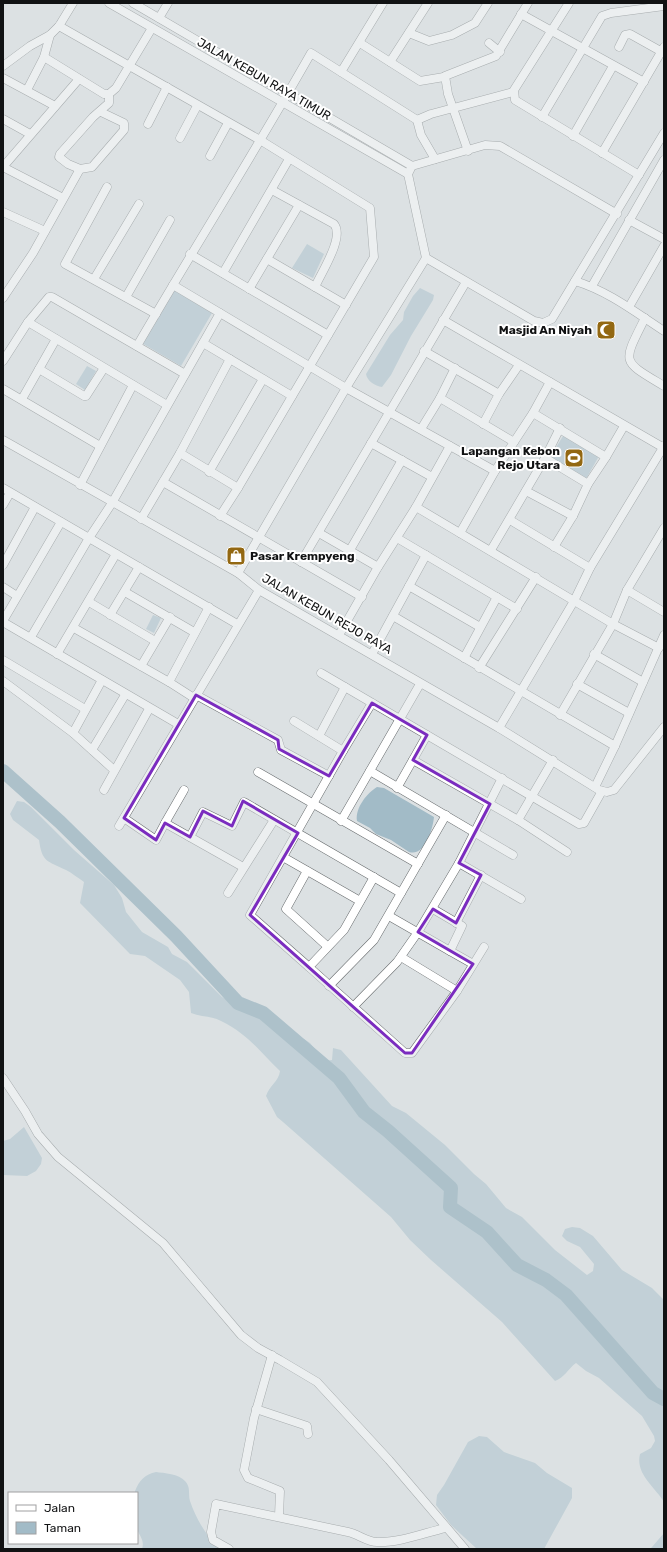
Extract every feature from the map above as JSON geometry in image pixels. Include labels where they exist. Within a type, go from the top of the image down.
[{"type":"street","points":[[3,66],[30,46],[50,35],[59,26],[73,3]]},
{"type":"street","name":"JALAN KEBUN RAYA TIMUR","points":[[109,3],[408,174]]},
{"type":"street","name":"JALAN KEBUN RAYA TIMUR","points":[[134,3],[412,166]]},
{"type":"street","points":[[159,18],[168,3]]},
{"type":"street","points":[[341,72],[383,3]]},
{"type":"street","points":[[390,62],[428,3]]},
{"type":"street","points":[[409,33],[429,41],[452,35],[475,23],[488,3]]},
{"type":"street","points":[[360,43],[420,81],[444,77],[448,73],[492,58],[500,52],[528,3]]},
{"type":"street","points":[[418,120],[453,107],[513,92],[569,3]]},
{"type":"street","points":[[542,117],[598,21],[605,14],[664,6]]},
{"type":"street","points":[[522,14],[644,82]]},
{"type":"street","points":[[59,26],[260,140],[370,208],[375,254],[311,366],[220,516]]},
{"type":"street","points":[[44,57],[104,94],[109,94],[116,88],[152,28]]},
{"type":"street","points":[[602,153],[663,50],[627,34],[619,47]]},
{"type":"street","points":[[27,90],[44,57],[50,35]]},
{"type":"street","points":[[489,43],[500,52]]},
{"type":"street","points":[[137,346],[190,254],[283,103],[311,53],[418,120],[421,135],[434,159]]},
{"type":"street","points":[[573,136],[613,66]]},
{"type":"street","points":[[444,77],[468,151]]},
{"type":"street","points":[[3,78],[55,106]]},
{"type":"street","points":[[63,198],[3,167],[30,134],[80,79]]},
{"type":"street","points":[[148,124],[167,87]]},
{"type":"street","points":[[513,92],[516,102],[639,175]]},
{"type":"street","points":[[101,112],[124,123],[126,127],[92,167],[80,169],[68,164],[59,157],[60,154],[92,117],[101,112],[109,103],[109,94]]},
{"type":"street","points":[[180,138],[198,106]]},
{"type":"street","points":[[3,119],[30,134]]},
{"type":"street","points":[[210,156],[228,123]]},
{"type":"street","points":[[426,258],[534,321],[543,323],[549,322],[617,214],[664,133]]},
{"type":"street","points":[[238,573],[346,388],[426,258],[408,174],[412,166],[489,144],[500,146],[617,214]]},
{"type":"street","points":[[223,273],[289,159]]},
{"type":"street","points":[[592,286],[664,160]]},
{"type":"street","points":[[3,298],[45,232],[80,169]]},
{"type":"street","points":[[107,187],[65,264],[156,314]]},
{"type":"street","points":[[272,190],[334,224],[337,229],[337,241],[314,287]]},
{"type":"street","points":[[94,279],[139,204]]},
{"type":"street","points":[[249,289],[299,205]]},
{"type":"street","points":[[3,212],[45,232]]},
{"type":"street","points":[[126,298],[170,220]]},
{"type":"street","points":[[629,220],[664,239]]},
{"type":"street","points":[[629,307],[664,246]]},
{"type":"street","points":[[190,254],[328,335]]},
{"type":"street","points":[[267,259],[346,305]]},
{"type":"street","points":[[575,281],[592,286],[629,307],[664,331]]},
{"type":"street","points":[[301,562],[466,282]]},
{"type":"street","points":[[173,285],[346,388],[421,428],[495,471]]},
{"type":"street","points":[[3,361],[28,322],[52,296],[185,374]]},
{"type":"street","points":[[31,637],[89,538],[112,503],[220,313]]},
{"type":"street","points":[[645,318],[630,348],[629,359],[635,369],[664,386]]},
{"type":"street","points":[[443,320],[624,426],[664,447],[590,568],[574,601],[499,728]]},
{"type":"street","points":[[28,322],[167,405]]},
{"type":"street","points":[[22,400],[56,339]]},
{"type":"street","points":[[203,344],[292,396]]},
{"type":"street","points":[[424,351],[499,394]]},
{"type":"street","points":[[141,519],[180,453],[230,359]]},
{"type":"street","points":[[483,424],[499,394],[519,365]]},
{"type":"street","points":[[39,369],[86,396],[104,368]]},
{"type":"street","points":[[421,428],[440,398],[455,368]]},
{"type":"street","points":[[209,472],[263,379]]},
{"type":"street","points":[[460,533],[495,471],[533,413],[550,382]]},
{"type":"street","points":[[80,485],[133,385]]},
{"type":"street","points":[[3,389],[100,446]]},
{"type":"street","points":[[440,398],[514,442]]},
{"type":"street","points":[[533,413],[606,457]]},
{"type":"street","points":[[554,547],[573,516],[588,484],[624,426]]},
{"type":"street","points":[[491,550],[510,520],[560,428]]},
{"type":"street","name":"JALAN KEBUN REJO RAYA","points":[[3,440],[80,485],[238,573],[259,590],[372,654],[420,684],[499,728],[598,789]]},
{"type":"street","points":[[371,443],[432,477]]},
{"type":"street","points":[[339,635],[378,567],[416,507],[450,446]]},
{"type":"street","points":[[180,453],[209,472],[238,488]]},
{"type":"street","points":[[545,458],[588,484]]},
{"type":"street","points":[[350,550],[402,460]]},
{"type":"street","points":[[163,482],[362,597]]},
{"type":"street","points":[[3,505],[7,490],[237,624]]},
{"type":"street","points":[[526,491],[573,516]]},
{"type":"street","points":[[3,564],[35,507]]},
{"type":"street","points":[[416,507],[491,550],[613,624],[659,648]]},
{"type":"street","points":[[510,520],[590,568]]},
{"type":"street","points":[[61,522],[3,622],[31,637],[149,709],[178,724]]},
{"type":"street","points":[[560,715],[594,654],[613,624],[627,590],[664,528]]},
{"type":"street","points":[[319,532],[378,567]]},
{"type":"street","points":[[397,538],[517,609]]},
{"type":"street","points":[[58,654],[116,554]]},
{"type":"street","points":[[372,654],[426,555]]},
{"type":"street","points":[[110,615],[139,567]]},
{"type":"street","points":[[479,668],[536,577]]},
{"type":"street","points":[[409,586],[480,627]]},
{"type":"street","points":[[3,587],[17,596]]},
{"type":"street","points":[[119,826],[178,724],[227,645],[237,624],[259,590]]},
{"type":"street","points":[[627,590],[664,612]]},
{"type":"street","points":[[125,592],[194,632]]},
{"type":"street","points":[[464,658],[497,597]]},
{"type":"street","points":[[89,602],[155,641]]},
{"type":"street","points":[[169,682],[194,632],[209,607]]},
{"type":"street","points":[[393,616],[479,668],[616,746]]},
{"type":"street","points":[[141,666],[170,617]]},
{"type":"street","points":[[74,628],[195,697],[278,740],[281,750],[329,776]]},
{"type":"street","points":[[321,673],[581,825],[584,823],[629,713],[664,635]]},
{"type":"street","points":[[594,654],[643,682]]},
{"type":"street","points":[[3,660],[86,709]]},
{"type":"street","points":[[72,733],[102,680]]},
{"type":"street","points":[[3,681],[72,733],[114,770]]},
{"type":"street","points":[[341,821],[420,684]]},
{"type":"street","points":[[577,684],[629,713]]},
{"type":"street","points":[[319,736],[345,687]]},
{"type":"street","points":[[92,750],[125,695]]},
{"type":"street","points":[[372,703],[250,915],[404,1053],[410,1054],[457,991],[484,947]]},
{"type":"street","points":[[104,790],[149,709]]},
{"type":"street","points":[[294,721],[343,751]]},
{"type":"street","points":[[598,789],[610,792],[619,785],[663,730]]},
{"type":"street","points":[[397,788],[427,735]]},
{"type":"street","points":[[413,760],[518,820],[567,852]]},
{"type":"street","points":[[518,820],[552,760]]},
{"type":"street","points":[[370,771],[513,855]]},
{"type":"street","points":[[258,772],[418,864]]},
{"type":"street","points":[[353,1006],[401,957],[418,932],[476,833],[502,778]]},
{"type":"street","points":[[124,818],[156,840],[184,790]]},
{"type":"street","points":[[190,837],[202,812],[232,826],[244,802],[402,893]]},
{"type":"street","points":[[329,986],[374,940],[446,815]]},
{"type":"street","points":[[228,893],[274,820]]},
{"type":"street","points":[[166,823],[243,867]]},
{"type":"street","points":[[283,857],[360,901]]},
{"type":"street","points":[[459,863],[521,899]]},
{"type":"street","points":[[306,871],[286,909],[327,946]]},
{"type":"street","points":[[456,923],[481,875]]},
{"type":"street","points":[[309,967],[327,946],[344,930],[374,877]]},
{"type":"street","points":[[432,909],[462,928],[450,951]]},
{"type":"street","points":[[389,916],[473,964]]},
{"type":"street","points":[[401,957],[457,991]]},
{"type":"street","points":[[3,1078],[38,1134],[58,1157],[163,1243],[241,1335],[258,1348],[316,1382],[389,1460],[445,1528],[465,1549]]},
{"type":"street","points":[[272,1355],[256,1409],[244,1470],[248,1478],[280,1491],[279,1516]]},
{"type":"street","points":[[256,1409],[307,1426],[309,1429],[308,1434]]},
{"type":"street","points":[[229,1549],[213,1540],[211,1532],[216,1504],[279,1516],[316,1526],[348,1532],[371,1541],[378,1542],[395,1540],[445,1528]]},
{"type":"highlighted area","points":[[196,695],[278,740],[279,749],[329,776],[372,703],[427,735],[413,760],[490,804],[459,863],[481,875],[456,923],[433,909],[418,932],[473,964],[412,1053],[405,1053],[250,915],[298,833],[243,801],[232,826],[203,811],[190,837],[165,823],[156,840],[124,818]]},
{"type":"green space","points":[[307,244],[324,254],[313,278],[292,268]]},
{"type":"green space","points":[[420,288],[434,295],[433,300],[411,336],[391,375],[382,387],[377,386],[370,381],[366,374],[390,335],[403,320],[404,312],[413,296]]},
{"type":"green space","points":[[172,289],[212,313],[181,366],[140,342]]},
{"type":"green space","points":[[87,366],[96,371],[85,390],[76,384]]},
{"type":"green space","name":"Lapangan Kebon Rejo Utara","points":[[563,436],[599,456],[586,479],[549,459]]},
{"type":"green space","points":[[153,615],[161,618],[154,633],[146,629]]},
{"type":"green space","points":[[377,787],[384,788],[434,817],[430,834],[424,846],[420,850],[409,852],[391,840],[376,834],[370,828],[357,821],[358,811],[362,801]]},
{"type":"green space","points":[[17,801],[24,802],[31,807],[74,850],[114,885],[122,898],[126,912],[142,932],[168,947],[172,954],[187,962],[222,997],[251,1012],[289,1037],[304,1039],[310,1043],[325,1061],[332,1060],[333,1048],[341,1050],[392,1106],[406,1113],[445,1145],[486,1184],[506,1208],[522,1217],[555,1250],[587,1275],[593,1271],[594,1264],[580,1247],[567,1241],[562,1236],[565,1229],[572,1227],[580,1228],[593,1236],[622,1270],[652,1288],[664,1300],[664,1502],[647,1480],[640,1468],[640,1454],[651,1448],[655,1441],[654,1436],[642,1416],[599,1378],[586,1371],[576,1363],[561,1378],[555,1381],[502,1322],[431,1260],[410,1240],[391,1217],[277,1117],[266,1096],[269,1089],[278,1078],[280,1071],[239,1031],[218,1019],[191,1013],[189,992],[180,980],[145,956],[130,954],[80,903],[84,882],[68,871],[46,860],[42,853],[39,840],[13,820],[10,814]]},
{"type":"green space","points":[[24,1127],[42,1158],[41,1164],[36,1171],[27,1176],[3,1175],[3,1141],[10,1139]]},
{"type":"green space","points":[[479,1436],[487,1437],[504,1452],[535,1463],[547,1473],[572,1488],[572,1498],[544,1549],[477,1549],[451,1525],[436,1505],[437,1495],[468,1442]]},
{"type":"green space","points":[[156,1472],[167,1473],[175,1475],[187,1483],[190,1501],[195,1514],[210,1538],[219,1549],[142,1549],[142,1541],[138,1531],[138,1492],[135,1491],[138,1484],[149,1474]]},
{"type":"green space","points":[[664,1533],[664,1549],[650,1549],[652,1547]]},
{"type":"waterway","points":[[3,771],[60,822],[176,936],[238,1003],[263,1013],[339,1078],[364,1112],[388,1131],[451,1188],[450,1207],[487,1232],[517,1265],[546,1280],[566,1295],[653,1393],[664,1399]]},
{"type":"place","name":"Masjid An Niyah","points":[[606,330]]},
{"type":"place","name":"Lapangan Kebon Rejo Utara","points":[[574,458]]},
{"type":"place","name":"Pasar Krempyeng","points":[[236,556]]}]
